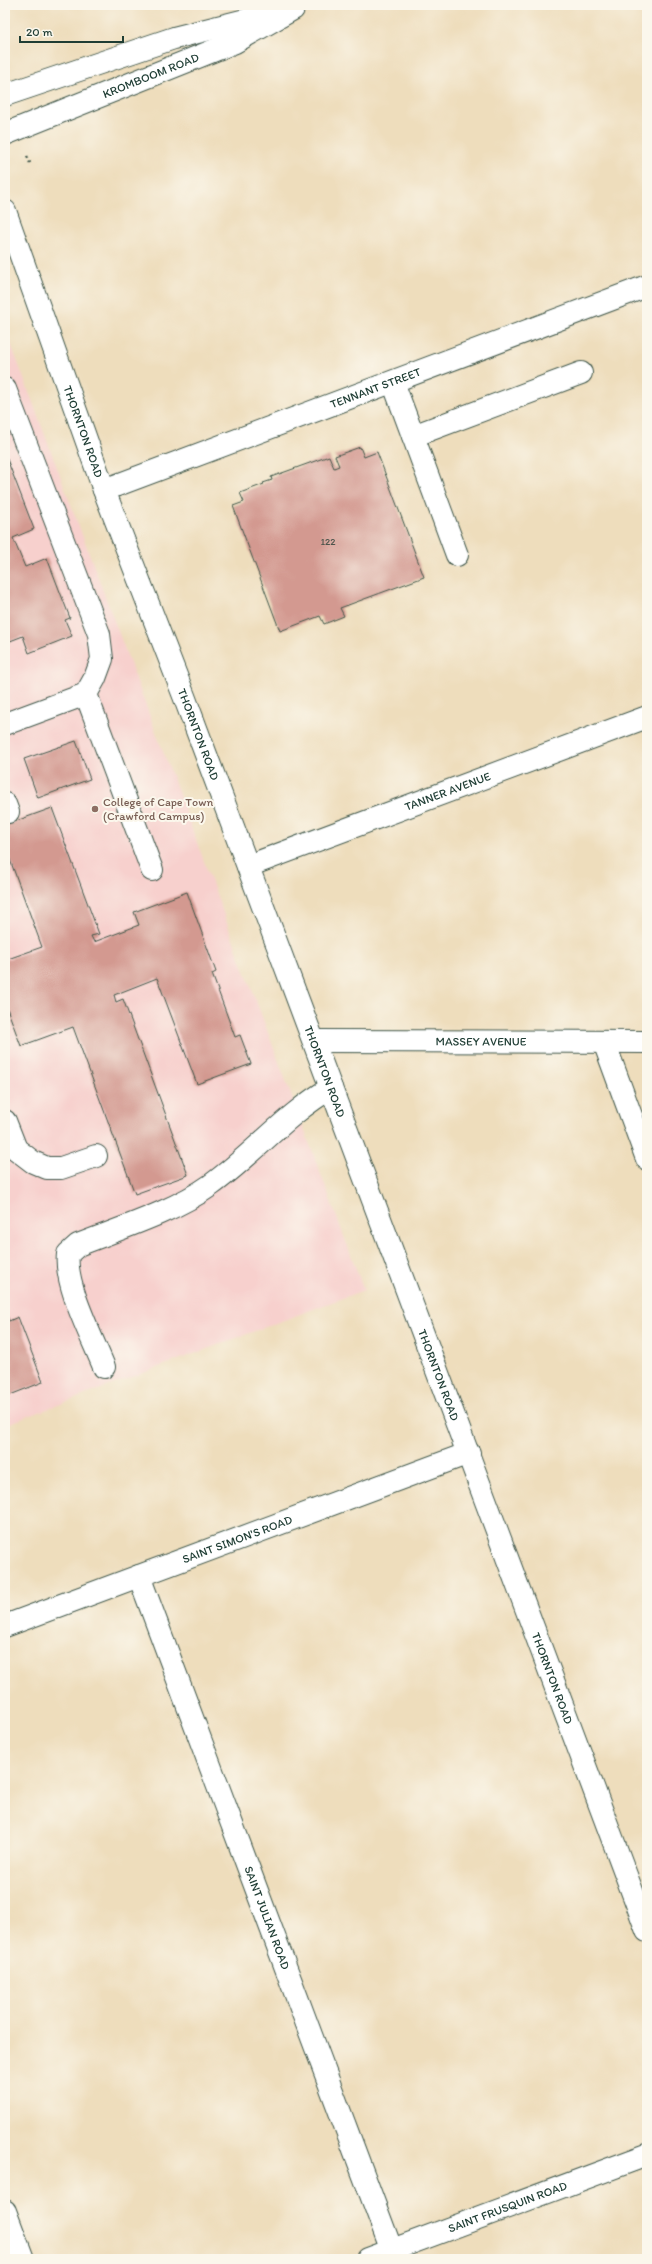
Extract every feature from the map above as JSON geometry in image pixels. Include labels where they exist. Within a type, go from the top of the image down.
[{"type":"street","name":"KROMBOOM ROAD","points":[[5,95],[174,38],[296,6]]},
{"type":"street","name":"KROMBOOM ROAD","points":[[5,134],[235,42],[296,6]]},
{"type":"street","name":"THORNTON ROAD","points":[[5,211],[104,490],[314,1041],[647,1931]]},
{"type":"street","name":"TENNANT STREET","points":[[104,490],[647,286]]},
{"type":"street","points":[[413,436],[581,373]]},
{"type":"street","points":[[393,382],[457,555]]},
{"type":"street","points":[[5,389],[99,634],[102,659],[95,678],[86,694],[5,724]]},
{"type":"street","points":[[86,694],[152,870]]},
{"type":"street","name":"TANNER AVENUE","points":[[248,866],[647,717]]},
{"type":"street","name":"MASSEY AVENUE","points":[[314,1041],[647,1042]]},
{"type":"street","points":[[604,1042],[647,1159]]},
{"type":"street","points":[[104,1367],[72,1286],[66,1266],[68,1254],[78,1245],[179,1203],[210,1185],[306,1102],[331,1088]]},
{"type":"street","points":[[5,1121],[16,1149],[32,1162],[47,1168],[61,1168],[96,1156]]},
{"type":"street","name":"SAINT SIMON'S ROAD","points":[[5,1626],[469,1454]]},
{"type":"street","name":"SAINT JULIAN ROAD","points":[[139,1576],[393,2254]]},
{"type":"street","name":"SAINT FRUSQUIN ROAD","points":[[368,2259],[393,2254],[647,2155]]},
{"type":"street","points":[[5,2211],[23,2259]]},
{"type":"shaded area","name":"College of Cape Town (Crawford Campus)","points":[[5,328],[364,1290],[5,1425]]},
{"type":"building","points":[[360,447],[364,457],[377,452],[424,577],[340,608],[344,616],[324,624],[320,616],[280,631],[233,506],[244,502],[240,493],[272,480],[271,477],[329,456],[334,468],[339,466],[335,456]]},
{"type":"building","points":[[5,454],[34,529],[13,538],[25,567],[47,558],[70,618],[65,620],[72,636],[29,653],[23,636],[5,643]]},
{"type":"building","points":[[76,741],[90,779],[38,798],[24,759]]},
{"type":"building","points":[[52,808],[99,934],[91,936],[94,942],[139,925],[134,912],[187,892],[216,972],[212,974],[235,1037],[240,1035],[251,1064],[197,1084],[157,978],[114,995],[116,1002],[123,999],[188,1175],[135,1194],[73,1027],[21,1046],[5,1003],[5,960],[42,947],[9,857],[5,859],[5,825]]},
{"type":"building","points":[[5,1311],[9,1321],[18,1317],[43,1382],[5,1397]]},
{"type":"place","name":"College of Cape Town (Crawford Campus)","points":[[95,809]]}]
